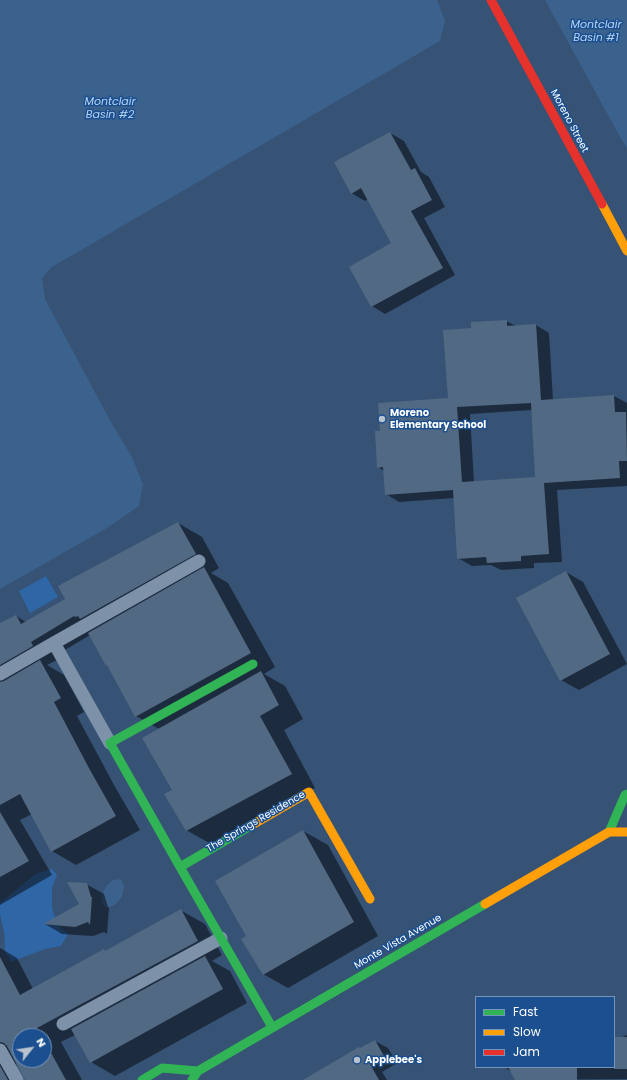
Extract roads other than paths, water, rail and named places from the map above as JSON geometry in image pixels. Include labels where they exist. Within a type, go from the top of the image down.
[{"type":"street","name":"Moreno Street","points":[[491,0],[627,252]]},
{"type":"street","points":[[0,674],[199,561]]},
{"type":"street","points":[[54,643],[272,1027]]},
{"type":"street","points":[[110,743],[253,664]]},
{"type":"street","name":"The Springs Residence","points":[[180,866],[309,792],[370,899]]},
{"type":"street","points":[[627,794],[625,795],[609,832],[627,832]]},
{"type":"street","name":"Monte Vista Avenue","points":[[192,1080],[198,1071],[609,832]]},
{"type":"street","points":[[63,1024],[221,938]]},
{"type":"street","points":[[0,1050],[17,1080]]},
{"type":"street","points":[[142,1080],[162,1068],[198,1071]]},
{"type":"water","name":"Montclair Basin #2","points":[[0,0],[437,0],[445,21],[440,41],[52,267],[42,278],[45,299],[112,424],[131,455],[143,484],[139,506],[107,528],[0,589]]},
{"type":"water","name":"Montclair Basin #1","points":[[545,0],[627,0],[627,148],[620,137]]},
{"type":"water","points":[[119,879],[122,881],[124,887],[122,897],[115,905],[106,908],[101,901],[103,892],[107,885],[113,880]]},
{"type":"place","name":"Moreno Elementary School","points":[[382,419]]},
{"type":"place","name":"Applebee's","points":[[357,1060]]}]
